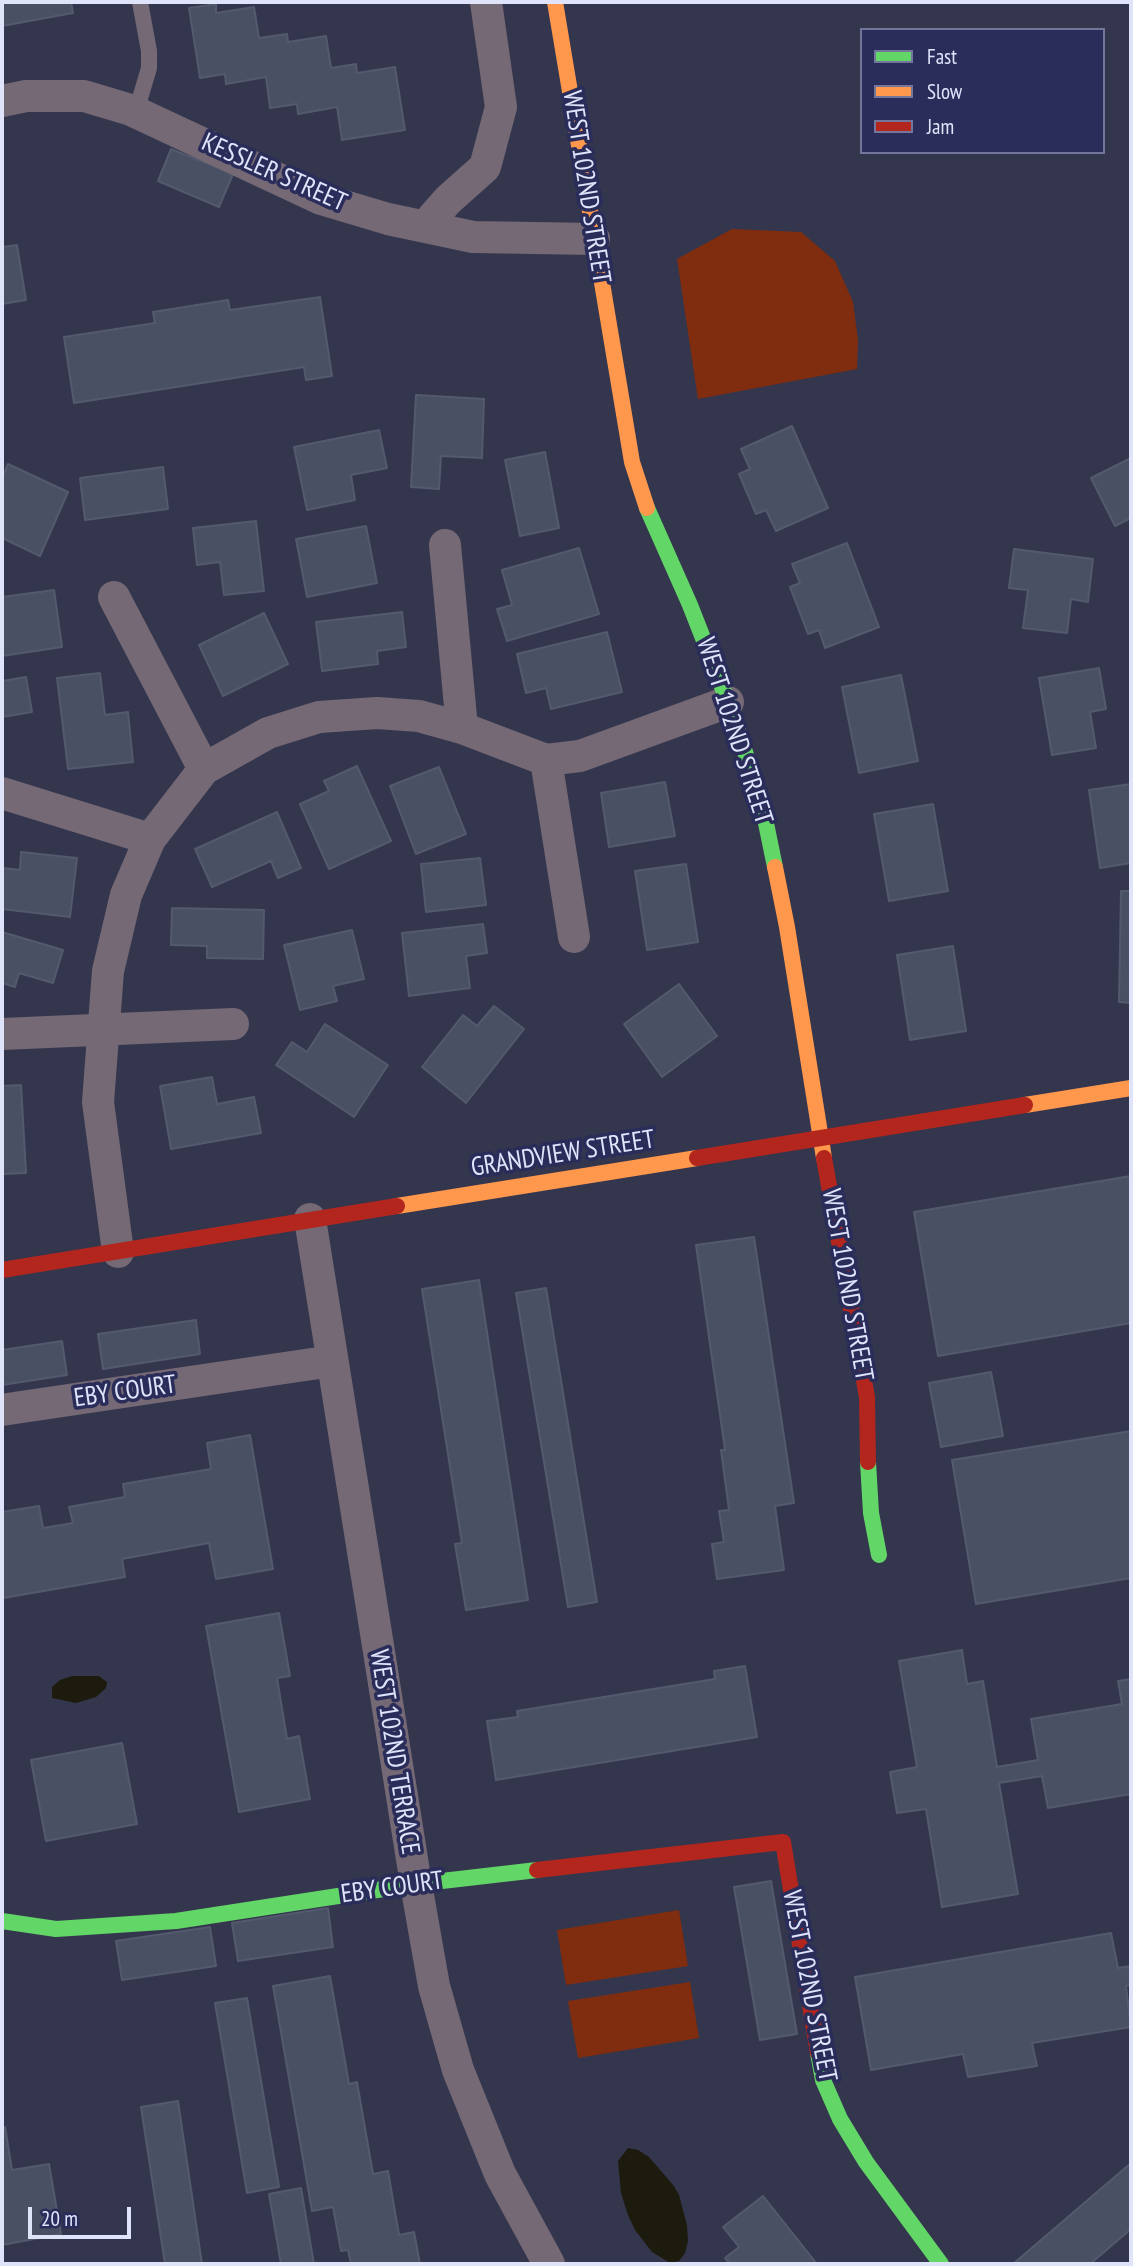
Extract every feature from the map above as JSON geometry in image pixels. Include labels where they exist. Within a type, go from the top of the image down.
[{"type":"street","points":[[425,226],[448,200],[485,167],[501,107],[486,2]]},
{"type":"street","name":"WEST 102ND STREET","points":[[555,2],[632,462],[649,515],[690,605],[728,702],[761,799],[787,927],[867,1397],[868,1479],[879,1555]]},
{"type":"street","name":"KESSLER STREET","points":[[2,101],[26,96],[84,96],[135,111],[321,199],[425,226],[473,237],[594,239]]},
{"type":"street","points":[[445,545],[462,728]]},
{"type":"street","points":[[114,597],[204,769]]},
{"type":"street","points":[[118,1252],[98,1102],[108,971],[126,895],[150,839],[204,769],[268,733],[319,717],[377,713],[419,716],[462,728],[546,760],[580,756],[728,702]]},
{"type":"street","points":[[546,760],[574,937]]},
{"type":"street","points":[[2,793],[150,839]]},
{"type":"street","points":[[2,1034],[233,1024]]},
{"type":"street","name":"GRANDVIEW STREET","points":[[2,1270],[1131,1088]]},
{"type":"street","name":"WEST 102ND TERRACE","points":[[310,1219],[434,1986],[458,2070],[500,2174],[549,2264]]},
{"type":"street","name":"EBY COURT","points":[[2,1410],[332,1361]]},
{"type":"street","name":"WEST 102ND STREET","points":[[783,1842],[823,2080],[840,2119],[866,2162],[942,2264]]},
{"type":"street","name":"EBY COURT","points":[[2,1921],[56,1929],[176,1921],[416,1884],[783,1842]]},
{"type":"lane","points":[[135,111],[149,68],[141,2]]},
{"type":"shaded area","points":[[732,229],[801,232],[835,261],[853,302],[858,340],[857,369],[698,399],[677,259]]},
{"type":"shaded area","points":[[72,1676],[99,1676],[107,1682],[106,1688],[96,1697],[76,1703],[52,1698],[52,1687],[60,1680]]},
{"type":"shaded area","points":[[679,1910],[688,1966],[566,1985],[557,1930]]},
{"type":"shaded area","points":[[690,1982],[699,2038],[578,2058],[568,2001]]},
{"type":"shaded area","points":[[628,2148],[638,2150],[649,2157],[679,2195],[688,2241],[685,2253],[679,2261],[670,2263],[652,2252],[635,2230],[628,2215],[621,2193],[618,2161]]},
{"type":"building","points":[[2,2],[71,2],[73,13],[2,26]]},
{"type":"building","points":[[216,4],[216,13],[254,7],[259,38],[287,34],[288,42],[326,36],[331,68],[356,64],[357,73],[395,67],[405,130],[342,140],[337,107],[298,114],[297,104],[270,108],[266,77],[226,84],[225,74],[200,78],[189,8]]},
{"type":"building","points":[[171,149],[233,174],[219,207],[158,181]]},
{"type":"building","points":[[17,245],[26,300],[2,304],[2,247]]},
{"type":"building","points":[[320,297],[332,376],[306,380],[304,367],[74,403],[64,337],[155,323],[153,312],[228,300],[230,310]]},
{"type":"building","points":[[416,395],[484,399],[482,458],[441,456],[439,489],[411,487]]},
{"type":"building","points":[[792,426],[828,508],[776,531],[766,510],[756,514],[739,474],[750,469],[741,449]]},
{"type":"building","points":[[379,430],[387,468],[351,475],[355,500],[307,510],[294,447]]},
{"type":"building","points":[[545,452],[559,528],[520,536],[505,460]]},
{"type":"building","points":[[1131,458],[1131,518],[1115,526],[1091,478]]},
{"type":"building","points":[[8,464],[68,492],[40,556],[2,538],[2,478]]},
{"type":"building","points":[[163,467],[168,509],[85,520],[80,478]]},
{"type":"building","points":[[256,521],[264,591],[224,595],[220,562],[197,565],[193,528]]},
{"type":"building","points":[[366,526],[377,583],[307,597],[296,539]]},
{"type":"building","points":[[847,543],[879,627],[825,648],[819,630],[808,634],[790,587],[800,583],[792,564]]},
{"type":"building","points":[[579,548],[599,614],[507,641],[497,609],[512,605],[502,570]]},
{"type":"building","points":[[1014,549],[1093,559],[1088,602],[1071,599],[1067,633],[1023,628],[1028,590],[1009,588]]},
{"type":"building","points":[[54,590],[62,647],[2,656],[2,597]]},
{"type":"building","points":[[402,612],[406,647],[377,651],[378,664],[322,671],[316,622]]},
{"type":"building","points":[[264,613],[288,664],[223,696],[199,645]]},
{"type":"building","points":[[607,632],[622,692],[551,709],[546,688],[526,693],[517,654]]},
{"type":"building","points":[[1099,668],[1106,709],[1090,712],[1096,748],[1052,755],[1039,678]]},
{"type":"building","points":[[100,673],[105,715],[128,712],[133,762],[68,769],[57,678]]},
{"type":"building","points":[[901,675],[918,761],[859,773],[842,687]]},
{"type":"building","points":[[26,677],[32,712],[2,717],[2,681]]},
{"type":"building","points":[[357,766],[391,841],[329,869],[300,804],[329,791],[324,781]]},
{"type":"building","points":[[439,767],[466,834],[416,854],[390,786]]},
{"type":"building","points":[[665,782],[675,836],[609,847],[601,793]]},
{"type":"building","points":[[1131,784],[1131,863],[1100,868],[1089,790]]},
{"type":"building","points":[[933,804],[948,891],[889,901],[874,814]]},
{"type":"building","points":[[277,812],[301,868],[278,878],[271,861],[212,887],[195,849]]},
{"type":"building","points":[[21,852],[77,858],[70,917],[2,909],[2,868],[20,870]]},
{"type":"building","points":[[480,858],[486,905],[426,912],[421,864]]},
{"type":"building","points":[[686,864],[698,942],[647,950],[635,871]]},
{"type":"building","points":[[1121,891],[1131,891],[1131,1003],[1119,1002]]},
{"type":"building","points":[[172,908],[264,910],[263,959],[207,958],[207,946],[171,945]]},
{"type":"building","points":[[483,924],[487,953],[466,956],[470,988],[409,996],[402,933]]},
{"type":"building","points":[[352,930],[364,979],[333,986],[337,1001],[300,1010],[284,945]]},
{"type":"building","points":[[2,932],[63,950],[53,983],[19,973],[15,987],[2,983]]},
{"type":"building","points":[[953,946],[966,1031],[910,1040],[897,955]]},
{"type":"building","points":[[679,984],[717,1036],[662,1077],[624,1024]]},
{"type":"building","points":[[494,1006],[524,1029],[466,1103],[422,1067],[463,1015],[477,1026]]},
{"type":"building","points":[[325,1024],[388,1065],[354,1117],[276,1065],[292,1042],[307,1052]]},
{"type":"building","points":[[212,1077],[217,1104],[254,1097],[261,1133],[171,1149],[160,1086]]},
{"type":"building","points":[[21,1085],[26,1173],[2,1174],[2,1086]]},
{"type":"building","points":[[1131,1176],[1131,1323],[938,1356],[914,1212]]},
{"type":"building","points":[[754,1237],[794,1503],[775,1506],[784,1570],[717,1579],[712,1544],[724,1542],[719,1511],[729,1510],[721,1450],[725,1450],[696,1245]]},
{"type":"building","points":[[479,1280],[528,1600],[466,1610],[455,1544],[462,1543],[422,1289]]},
{"type":"building","points":[[546,1288],[597,1602],[568,1607],[516,1293]]},
{"type":"building","points":[[196,1320],[200,1354],[103,1369],[98,1334]]},
{"type":"building","points":[[62,1341],[67,1375],[2,1385],[2,1350]]},
{"type":"building","points":[[991,1372],[1003,1436],[941,1447],[929,1383]]},
{"type":"building","points":[[1131,1431],[1131,1578],[976,1604],[952,1460]]},
{"type":"building","points":[[250,1435],[273,1569],[216,1579],[209,1543],[122,1559],[125,1577],[3,1598],[2,1512],[39,1506],[43,1528],[73,1523],[69,1507],[125,1497],[123,1484],[211,1469],[207,1443]]},
{"type":"building","points":[[279,1613],[290,1676],[277,1678],[287,1739],[299,1736],[310,1799],[239,1812],[206,1626]]},
{"type":"building","points":[[962,1650],[967,1684],[983,1681],[997,1767],[1038,1760],[1031,1719],[1122,1704],[1118,1681],[1131,1679],[1131,1794],[1048,1808],[1042,1776],[999,1783],[1018,1894],[942,1907],[926,1809],[897,1813],[890,1772],[917,1767],[899,1661]]},
{"type":"building","points":[[745,1666],[757,1737],[496,1780],[487,1721],[518,1717],[517,1711],[715,1679],[714,1671]]},
{"type":"building","points":[[122,1743],[137,1824],[46,1841],[31,1760]]},
{"type":"building","points":[[771,1881],[797,2034],[760,2040],[734,1887]]},
{"type":"building","points":[[328,1908],[333,1947],[238,1961],[232,1923]]},
{"type":"building","points":[[210,1927],[216,1966],[122,1980],[116,1941]]},
{"type":"building","points":[[1111,1933],[1118,1968],[1131,1966],[1131,1985],[1126,1986],[1131,2027],[1032,2043],[1037,2066],[968,2077],[963,2054],[871,2070],[855,1977]]},
{"type":"building","points":[[330,1976],[349,2084],[357,2082],[373,2174],[388,2171],[399,2235],[414,2232],[420,2264],[351,2264],[348,2250],[341,2251],[333,2207],[312,2211],[273,1986]]},
{"type":"building","points":[[247,1998],[279,2187],[247,2193],[215,2003]]},
{"type":"building","points":[[178,2101],[202,2264],[165,2264],[141,2107]]},
{"type":"building","points":[[2,2127],[5,2127],[12,2170],[49,2164],[61,2234],[2,2245]]},
{"type":"building","points":[[1131,2163],[1131,2229],[1090,2264],[1013,2264]]},
{"type":"building","points":[[301,2188],[314,2264],[281,2264],[269,2194]]},
{"type":"building","points":[[763,2196],[817,2264],[730,2264],[725,2258],[739,2247],[723,2227]]},
{"type":"traffic: fast","points":[[647,508],[690,605],[728,702],[761,799],[775,867]]},
{"type":"traffic: fast","points":[[868,1462],[871,1513],[879,1555]]},
{"type":"traffic: fast","points":[[2,1921],[56,1929],[176,1921],[416,1884],[537,1870]]},
{"type":"traffic: fast","points":[[818,2053],[823,2080],[840,2119],[866,2162],[941,2264]]},
{"type":"traffic: slow","points":[[555,2],[632,462],[647,508]]},
{"type":"traffic: slow","points":[[775,867],[824,1158]]},
{"type":"traffic: slow","points":[[1025,1105],[1131,1088]]},
{"type":"traffic: slow","points":[[397,1206],[697,1158]]},
{"type":"traffic: jam","points":[[697,1158],[1025,1105]]},
{"type":"traffic: jam","points":[[824,1158],[867,1397],[868,1462]]},
{"type":"traffic: jam","points":[[2,1270],[397,1206]]},
{"type":"traffic: jam","points":[[537,1870],[783,1842],[818,2053]]}]
